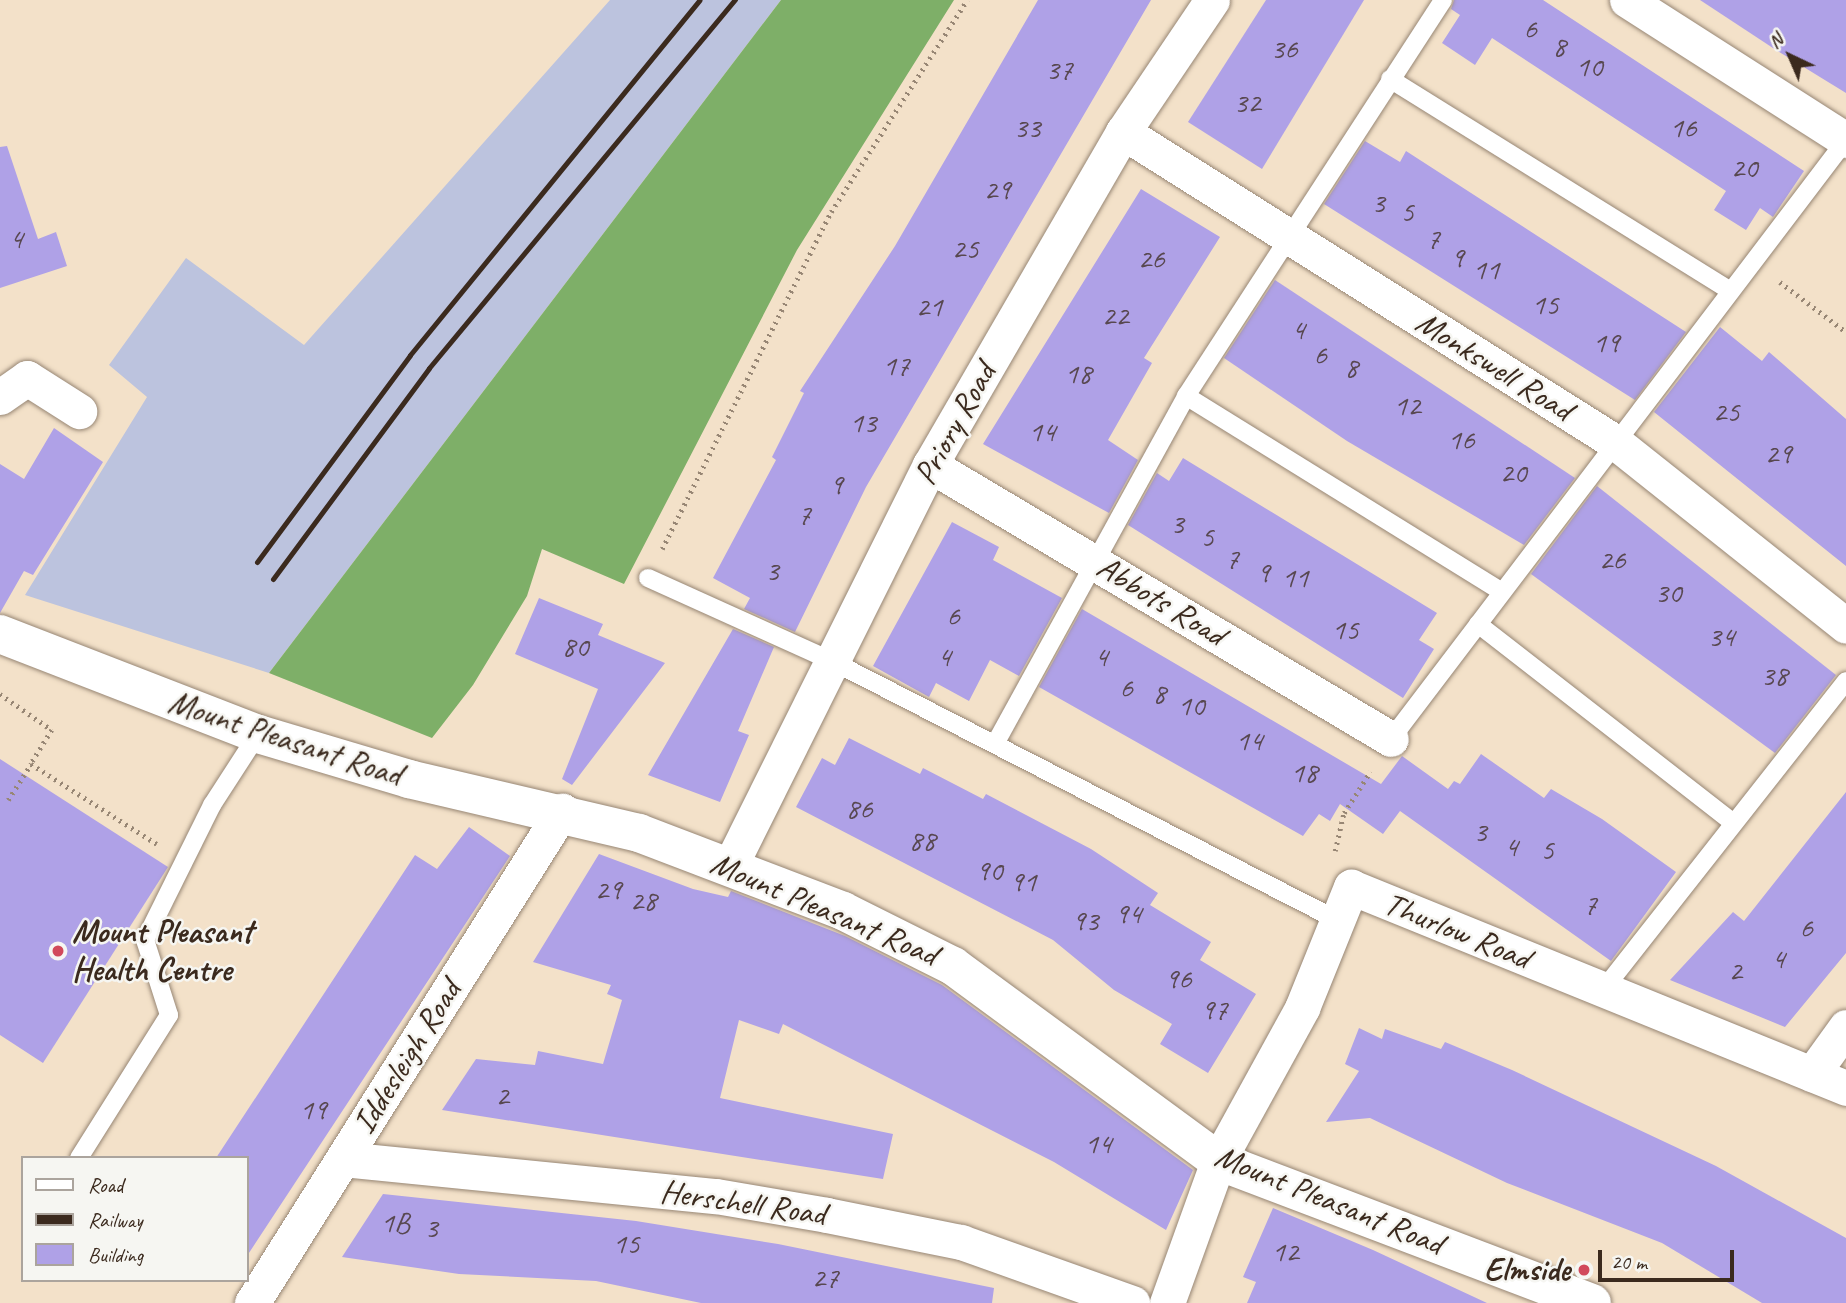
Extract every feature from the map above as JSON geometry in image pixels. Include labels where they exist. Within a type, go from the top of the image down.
[{"type":"street","name":"Priory Road","points":[[730,866],[830,660],[930,466],[1123,132],[1212,0]]},
{"type":"street","points":[[1627,0],[1846,140]]},
{"type":"street","name":"Monkswell Road","points":[[1123,132],[1615,442],[1846,626]]},
{"type":"street","points":[[0,397],[27,378],[79,411]]},
{"type":"street","name":"Abbots Road","points":[[930,466],[1391,739]]},
{"type":"street","name":"Mount Pleasant Road","points":[[0,634],[258,734],[409,779],[562,811],[730,866],[843,911],[953,965],[1218,1161],[1581,1301]]},
{"type":"street","name":"Iddesleigh Road","points":[[252,1303],[562,811]]},
{"type":"street","name":"Thurlow Road","points":[[1218,1161],[1302,1008],[1350,887],[1846,1088]]},
{"type":"street","points":[[1812,1074],[1846,1027]]},
{"type":"street","name":"Herschell Road","points":[[343,1158],[716,1196],[827,1215],[961,1242],[1132,1303]]},
{"type":"street","points":[[1167,1303],[1218,1161]]},
{"type":"lane","points":[[995,744],[1091,560],[1186,396],[1443,0]]},
{"type":"lane","points":[[1390,79],[1730,290]]},
{"type":"lane","points":[[1391,739],[1500,591],[1846,140]]},
{"type":"lane","points":[[1186,396],[1500,591]]},
{"type":"lane","points":[[648,578],[830,660],[1337,920]]},
{"type":"lane","points":[[1478,624],[1732,822]]},
{"type":"lane","points":[[1603,990],[1732,822],[1846,681]]},
{"type":"lane","points":[[80,1156],[169,1015],[145,940],[185,861],[258,734]]},
{"type":"path","points":[[648,578],[831,212],[967,0]]},
{"type":"path","points":[[1753,261],[1846,332]]},
{"type":"path","points":[[0,694],[52,730],[8,800]]},
{"type":"path","points":[[1350,887],[1332,845],[1344,813],[1391,739]]},
{"type":"path","points":[[31,764],[185,861]]},
{"type":"shaded area","points":[[610,0],[781,0],[269,673],[25,595],[147,397],[109,365],[186,258],[304,345]]},
{"type":"green space","points":[[781,0],[954,0],[797,250],[624,584],[542,549],[527,596],[473,685],[432,738],[269,673]]},
{"type":"building","points":[[1038,0],[1151,0],[866,487],[795,632],[744,609],[750,598],[713,578],[776,460],[772,457],[804,393],[800,391],[895,246]]},
{"type":"building","points":[[1266,0],[1364,0],[1262,169],[1188,122]]},
{"type":"building","points":[[1454,0],[1543,0],[1804,171],[1773,217],[1760,208],[1746,230],[1714,210],[1726,191],[1492,38],[1475,65],[1442,43],[1460,15],[1451,9]]},
{"type":"building","points":[[1700,0],[1846,0],[1846,93],[1776,50]]},
{"type":"building","points":[[1365,141],[1400,162],[1406,151],[1686,332],[1635,400],[1324,204]]},
{"type":"building","points":[[7,146],[38,239],[56,232],[67,266],[0,288],[0,147]]},
{"type":"building","points":[[1141,189],[1220,237],[1144,358],[1152,363],[1108,440],[1138,460],[1109,513],[983,444]]},
{"type":"building","points":[[1275,280],[1575,478],[1524,545],[1347,441],[1224,358]]},
{"type":"building","points":[[1720,327],[1762,361],[1769,352],[1846,419],[1846,566],[1654,412]]},
{"type":"building","points":[[54,428],[103,462],[33,575],[24,571],[0,613],[0,464],[24,479]]},
{"type":"building","points":[[1183,458],[1437,613],[1419,640],[1434,649],[1403,698],[1128,525],[1157,473],[1169,481]]},
{"type":"building","points":[[1597,486],[1836,675],[1775,753],[1531,574]]},
{"type":"building","points":[[952,522],[999,547],[993,560],[1062,598],[1019,676],[990,660],[969,701],[936,683],[929,697],[873,666]]},
{"type":"building","points":[[539,598],[603,624],[598,635],[665,663],[572,785],[562,779],[598,689],[515,654]]},
{"type":"building","points":[[1082,609],[1381,784],[1402,756],[1448,789],[1454,781],[1460,784],[1481,754],[1544,798],[1551,789],[1602,819],[1676,872],[1611,961],[1400,811],[1383,834],[1340,804],[1330,821],[1319,814],[1303,836],[1039,687]]},
{"type":"building","points":[[733,629],[774,647],[738,731],[749,735],[720,802],[648,775]]},
{"type":"building","points":[[849,738],[920,774],[923,768],[983,799],[986,794],[1091,849],[1158,893],[1150,905],[1211,942],[1200,960],[1256,994],[1208,1073],[1160,1044],[1172,1024],[1114,990],[1053,940],[796,807],[822,758],[835,765]]},
{"type":"building","name":"Mount Pleasant Health Centre","points":[[0,759],[168,867],[43,1063],[0,1035]]},
{"type":"building","points":[[1846,792],[1846,953],[1785,1027],[1670,980],[1733,912],[1744,921]]},
{"type":"building","points":[[469,827],[510,856],[248,1254],[248,1156],[217,1156],[415,855],[437,869]]},
{"type":"building","points":[[599,854],[693,889],[728,897],[731,891],[845,936],[942,985],[1193,1170],[1166,1230],[1054,1162],[783,1024],[779,1034],[739,1020],[720,1098],[893,1134],[883,1179],[442,1110],[476,1059],[535,1065],[538,1051],[603,1064],[622,1000],[607,994],[611,985],[533,962]]},
{"type":"building","points":[[1359,1028],[1382,1039],[1385,1029],[1441,1049],[1445,1042],[1512,1070],[1716,1166],[1846,1238],[1846,1303],[1762,1303],[1662,1243],[1507,1183],[1370,1118],[1326,1122],[1359,1071],[1345,1064]]},
{"type":"building","points":[[383,1194],[636,1221],[778,1244],[994,1288],[992,1303],[701,1303],[596,1281],[459,1274],[342,1257]]},
{"type":"building","points":[[1273,1208],[1373,1250],[1487,1303],[1247,1303],[1256,1282],[1243,1277]]},
{"type":"railway","points":[[257,562],[410,355],[700,0]]},
{"type":"railway","points":[[273,579],[429,368],[735,0]]},
{"type":"place","name":"Mount Pleasant Health Centre","points":[[58,951]]},
{"type":"place","name":"Elmside","points":[[1584,1270]]}]
